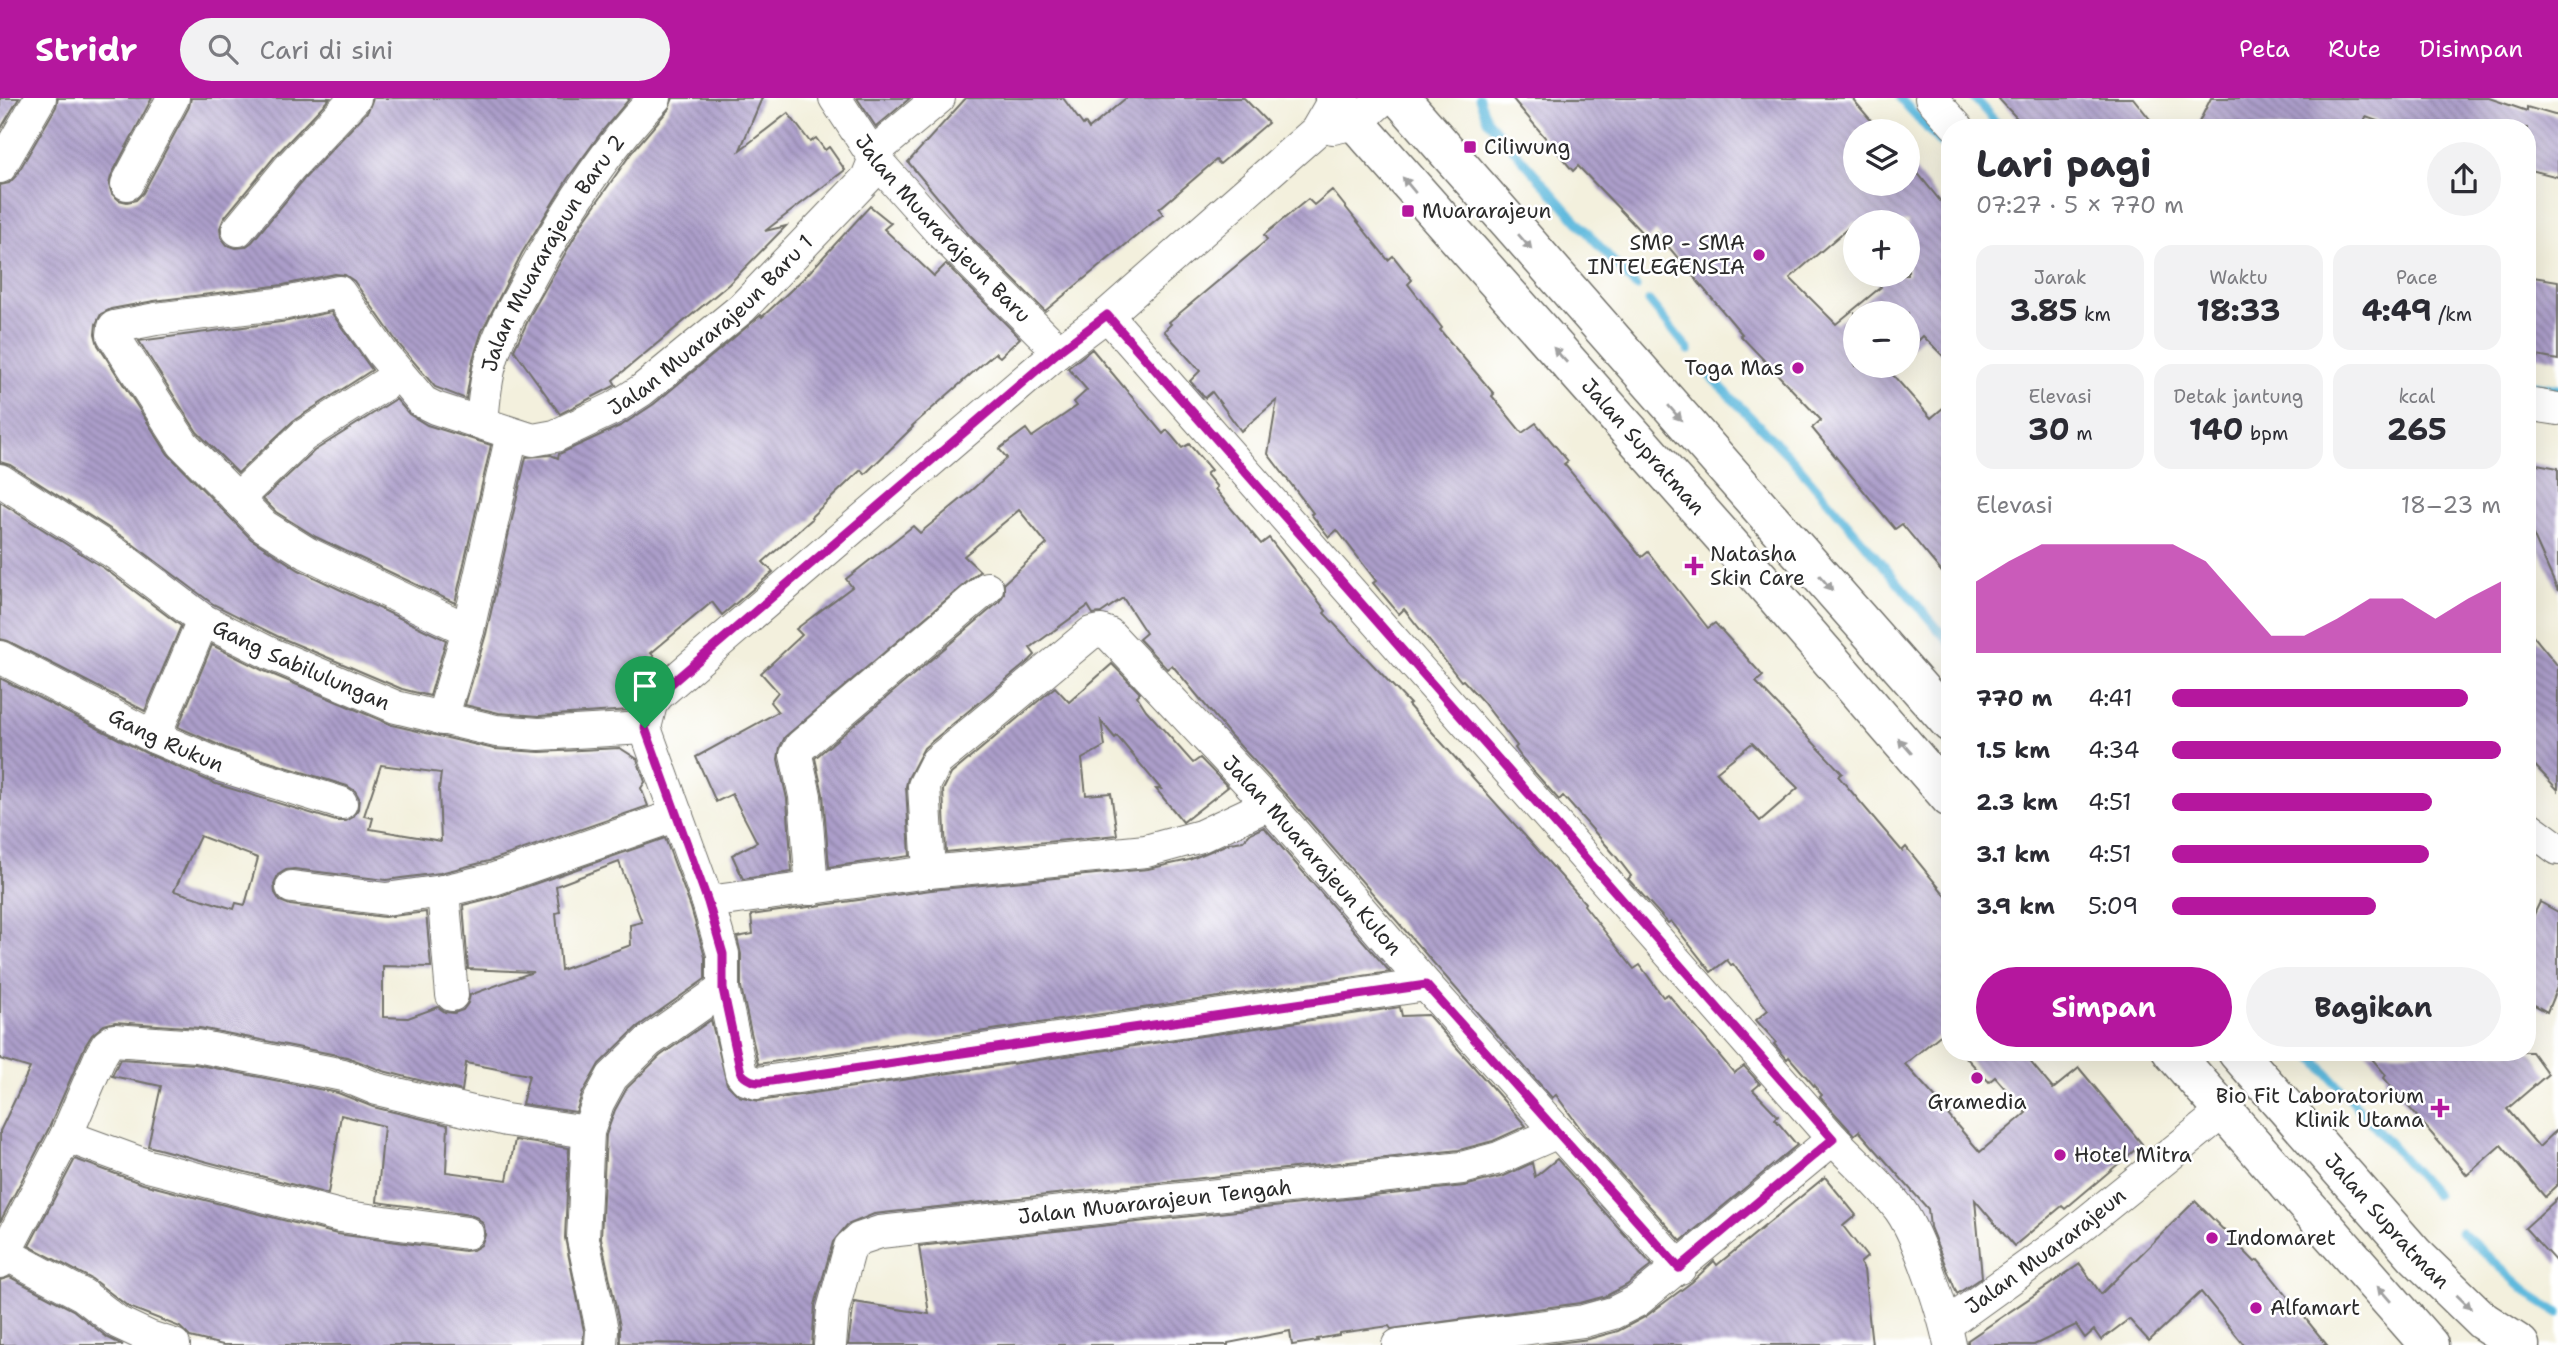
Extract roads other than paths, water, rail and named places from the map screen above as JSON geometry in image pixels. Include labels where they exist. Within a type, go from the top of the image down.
[{"type":"main road","points":[[1400,98],[1941,713]]},
{"type":"main road","name":"Jalan Supratman","points":[[1335,110],[1757,575],[1941,788]]},
{"type":"main road","points":[[2180,1061],[2425,1343]]},
{"type":"main road","name":"Jalan Supratman","points":[[2245,1061],[2415,1255],[2483,1321],[2520,1345]]},
{"type":"street","points":[[0,167],[40,98]]},
{"type":"street","points":[[127,184],[173,98]]},
{"type":"street","points":[[238,230],[290,167],[355,98]]},
{"type":"street","name":"Jalan Muararajeun Baru 2","points":[[482,423],[486,381],[493,354],[502,331],[543,253],[627,127],[655,98]]},
{"type":"street","name":"Jalan Muararajeun Baru","points":[[835,98],[875,159],[950,241],[1059,351]]},
{"type":"street","name":"Jalan Muararajeun Baru 1","points":[[237,499],[183,444],[113,335],[114,327],[156,319],[286,303],[337,292],[342,294],[399,375],[423,402],[512,434],[541,440],[573,429],[614,408],[671,369],[742,308],[867,178],[879,148],[939,98]]},
{"type":"street","points":[[1384,98],[1335,110],[1107,315],[1059,351],[659,694],[651,705],[645,728],[708,902],[723,954],[723,989],[741,1073],[746,1079],[757,1083],[1426,985]]},
{"type":"street","points":[[1931,98],[1950,119]]},
{"type":"street","name":"Jalan Muararajeun","points":[[1107,315],[1833,1139],[1900,1210],[1919,1248],[1948,1335],[2224,1111]]},
{"type":"street","points":[[399,375],[303,436],[237,499],[264,526],[307,552],[468,630]]},
{"type":"street","points":[[2536,405],[2558,409]]},
{"type":"street","points":[[442,719],[468,630],[512,434]]},
{"type":"street","name":"Gang Sabilulungan","points":[[0,480],[117,554],[203,620],[269,653],[383,701],[442,719],[496,731],[539,734],[645,728]]},
{"type":"street","points":[[811,889],[805,796],[796,755],[801,746],[987,588]]},
{"type":"street","points":[[154,737],[203,620]]},
{"type":"street","name":"Jalan Muararajeun Kulon","points":[[929,872],[924,786],[936,762],[1091,633],[1101,631],[1109,634],[1269,804],[1426,985],[1679,1268]]},
{"type":"street","name":"Gang Rukun","points":[[0,657],[154,737],[222,766],[341,803]]},
{"type":"street","points":[[708,902],[929,872],[1146,851],[1201,836],[1269,804]]},
{"type":"street","points":[[292,887],[386,899],[443,891],[494,879],[677,815]]},
{"type":"street","points":[[2536,833],[2558,849]]},
{"type":"street","points":[[443,891],[452,995]]},
{"type":"street","points":[[601,1345],[602,1330],[583,1240],[588,1132],[598,1103],[612,1077],[648,1042],[723,989]]},
{"type":"street","points":[[174,1345],[119,1323],[83,1295],[2,1257],[66,1136],[101,1055],[114,1040],[211,1049],[343,1075],[377,1089],[506,1119],[588,1132]]},
{"type":"street","name":"Jalan Muararajeun Tengah","points":[[830,1345],[836,1303],[850,1247],[859,1239],[880,1232],[1462,1168],[1499,1158],[1558,1132]]},
{"type":"street","points":[[66,1136],[148,1166],[340,1216],[467,1233]]},
{"type":"street","points":[[1398,1345],[1584,1321],[1613,1313],[1637,1301],[1679,1268],[1833,1139]]},
{"type":"waterway","points":[[1479,98],[1487,120],[1636,287]]},
{"type":"waterway","points":[[1900,98],[1941,144]]},
{"type":"waterway","points":[[1974,98],[1993,119]]},
{"type":"waterway","points":[[1649,301],[1689,350]]},
{"type":"waterway","points":[[1704,370],[1792,459],[1941,633]]},
{"type":"waterway","points":[[2536,385],[2558,389]]},
{"type":"waterway","points":[[2316,1061],[2436,1195]]},
{"type":"waterway","points":[[2461,1232],[2536,1299],[2558,1313]]},
{"type":"place","name":"Ciliwung","points":[[1470,147]]},
{"type":"place","name":"Muararajeun","points":[[1408,211]]},
{"type":"place","name":"SMP - SMA INTELEGENSIA","points":[[1759,255]]},
{"type":"place","name":"Toga Mas","points":[[1798,368]]},
{"type":"place","name":"Natasha Skin Care","points":[[1694,566]]},
{"type":"place","name":"Gramedia","points":[[1977,1078]]},
{"type":"place","name":"Bio Fit Laboratorium Klinik Utama","points":[[2440,1108]]},
{"type":"place","name":"Hotel Mitra","points":[[2060,1155]]},
{"type":"place","name":"Indomaret","points":[[2212,1238]]},
{"type":"place","name":"Alfamart","points":[[2256,1308]]}]
